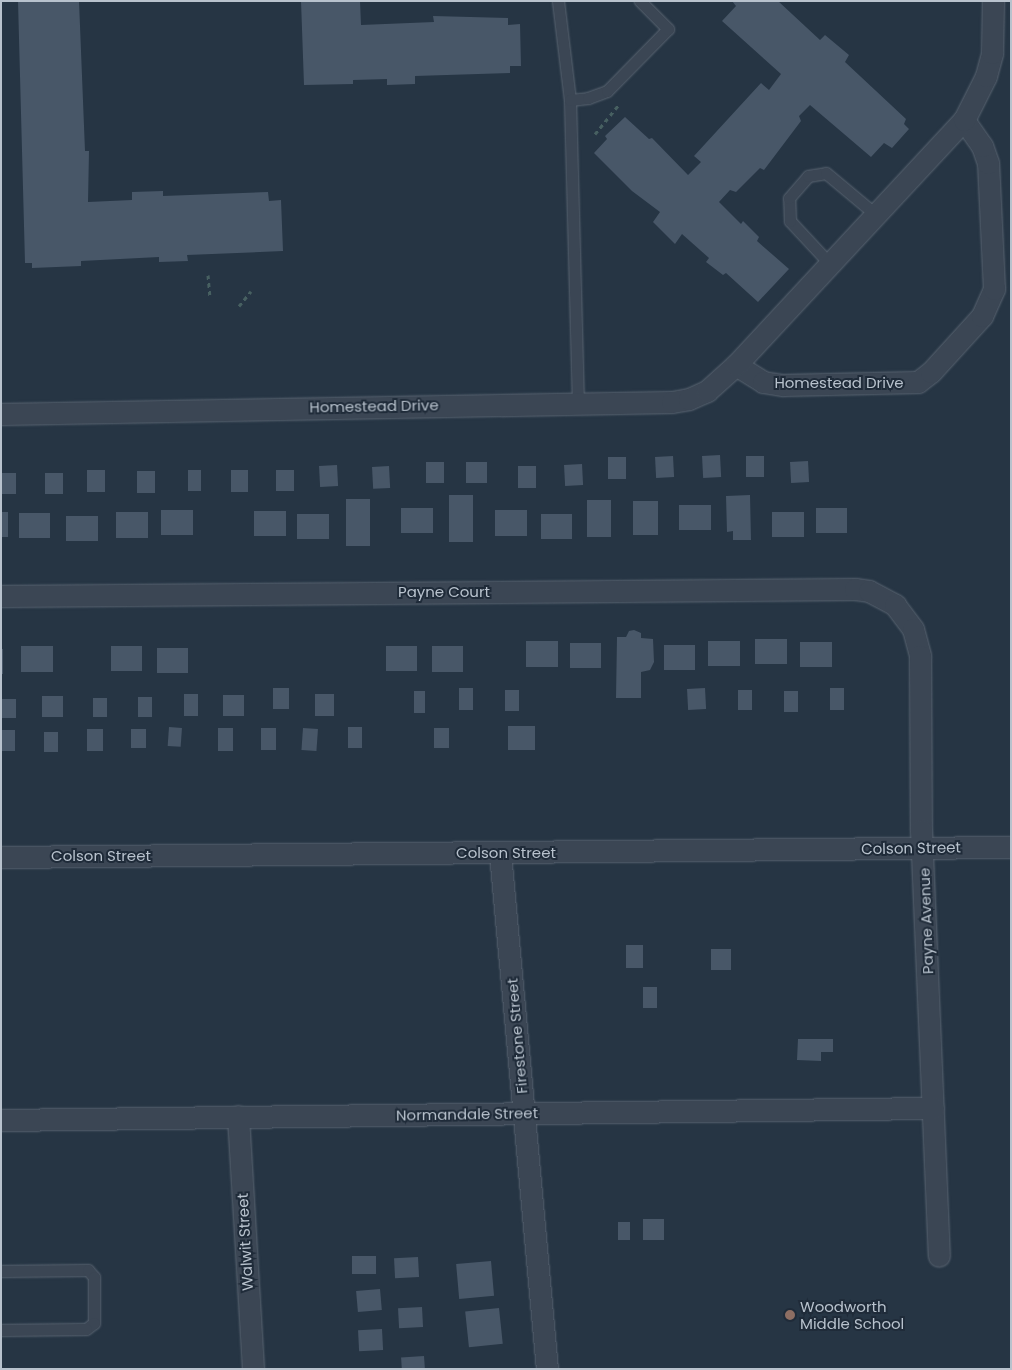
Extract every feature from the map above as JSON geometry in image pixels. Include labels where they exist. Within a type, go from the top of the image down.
[{"type":"street","name":"Homestead Drive","points":[[1,414],[578,402],[672,402],[689,399],[707,391],[736,365],[964,120],[986,76],[992,53],[993,1]]},
{"type":"street","name":"Homestead Drive","points":[[736,365],[763,382],[783,385],[918,382],[931,372],[982,316],[994,290],[988,163],[982,146],[964,120]]},
{"type":"street","name":"Payne Court","points":[[1,596],[855,589],[885,598]]},
{"type":"street","name":"Payne Avenue","points":[[885,598],[905,616],[919,649],[922,848],[939,1256]]},
{"type":"street","name":"Colson Street","points":[[1,856],[1011,847]]},
{"type":"street","name":"Firestone Street","points":[[500,853],[547,1369]]},
{"type":"street","name":"Normandale Street","points":[[1,1120],[933,1108]]},
{"type":"street","name":"Walwit Street","points":[[238,1116],[253,1369]]},
{"type":"lane","points":[[558,1],[570,100],[578,402]]},
{"type":"lane","points":[[570,100],[588,98],[607,91],[668,29],[640,1]]},
{"type":"lane","points":[[829,263],[790,221],[789,198],[808,176],[826,173],[875,214]]},
{"type":"lane","points":[[1,1270],[88,1270],[94,1276],[94,1323],[86,1328],[1,1330]]},
{"type":"path","points":[[595,134],[608,114],[627,97]]},
{"type":"path","points":[[208,275],[210,296]]},
{"type":"path","points":[[239,306],[251,291]]},
{"type":"building","points":[[18,1],[79,1],[85,151],[89,151],[88,202],[132,200],[132,192],[163,191],[163,196],[268,192],[269,201],[281,200],[283,251],[187,255],[188,261],[159,262],[159,257],[81,261],[81,266],[32,268],[32,263],[25,263]]},
{"type":"building","points":[[301,1],[360,1],[361,25],[434,22],[433,16],[508,18],[508,25],[520,24],[521,66],[510,66],[510,73],[415,76],[415,84],[387,85],[387,79],[353,80],[353,84],[304,85]]},
{"type":"building","points":[[732,1],[778,1],[820,40],[825,35],[849,55],[845,62],[906,119],[904,124],[909,129],[892,148],[884,143],[871,157],[810,105],[799,116],[801,121],[764,170],[760,168],[736,192],[730,190],[719,202],[741,224],[743,221],[759,237],[757,241],[789,269],[758,302],[726,273],[723,275],[706,262],[709,258],[682,234],[675,244],[653,222],[660,212],[632,191],[594,153],[607,139],[605,136],[625,117],[649,139],[652,138],[688,175],[701,162],[694,156],[761,83],[769,90],[781,74],[722,21],[736,6]]},
{"type":"building","points":[[720,455],[721,477],[703,478],[702,456]]},
{"type":"building","points":[[673,456],[674,477],[656,478],[655,457]]},
{"type":"building","points":[[746,456],[764,456],[764,477],[746,477]]},
{"type":"building","points":[[608,457],[626,457],[626,479],[608,479]]},
{"type":"building","points":[[808,461],[809,482],[791,483],[790,462]]},
{"type":"building","points":[[426,462],[444,462],[444,483],[426,483]]},
{"type":"building","points":[[466,462],[487,462],[487,483],[466,483]]},
{"type":"building","points":[[582,464],[583,485],[565,486],[564,465]]},
{"type":"building","points":[[337,465],[338,486],[320,487],[319,466]]},
{"type":"building","points":[[389,466],[390,488],[373,489],[372,467]]},
{"type":"building","points":[[518,466],[536,466],[536,488],[518,488]]},
{"type":"building","points":[[87,470],[105,470],[105,492],[87,492]]},
{"type":"building","points":[[188,470],[201,470],[201,491],[188,491]]},
{"type":"building","points":[[231,470],[248,470],[248,492],[231,492]]},
{"type":"building","points":[[276,470],[294,470],[294,491],[276,491]]},
{"type":"building","points":[[137,471],[155,471],[155,493],[137,493]]},
{"type":"building","points":[[1,473],[16,473],[16,494],[1,494]]},
{"type":"building","points":[[45,473],[63,473],[63,494],[45,494]]},
{"type":"building","points":[[449,495],[473,495],[473,542],[449,542]]},
{"type":"building","points":[[750,495],[751,540],[733,540],[733,531],[727,532],[726,496]]},
{"type":"building","points":[[346,499],[370,499],[370,546],[346,546]]},
{"type":"building","points":[[587,500],[611,500],[611,537],[587,537]]},
{"type":"building","points":[[633,501],[658,501],[658,535],[633,535]]},
{"type":"building","points":[[679,505],[711,505],[711,530],[679,530]]},
{"type":"building","points":[[401,508],[433,508],[433,533],[401,533]]},
{"type":"building","points":[[816,508],[847,508],[847,533],[816,533]]},
{"type":"building","points":[[161,510],[193,510],[193,535],[161,535]]},
{"type":"building","points":[[495,510],[527,510],[527,536],[495,536]]},
{"type":"building","points":[[254,511],[286,511],[286,536],[254,536]]},
{"type":"building","points":[[1,512],[8,512],[8,537],[1,537]]},
{"type":"building","points":[[116,512],[148,512],[148,538],[116,538]]},
{"type":"building","points":[[772,512],[804,512],[804,537],[772,537]]},
{"type":"building","points":[[19,513],[50,513],[50,538],[19,538]]},
{"type":"building","points":[[297,514],[329,514],[329,539],[297,539]]},
{"type":"building","points":[[541,514],[572,514],[572,539],[541,539]]},
{"type":"building","points":[[66,516],[98,516],[98,541],[66,541]]},
{"type":"building","points":[[634,630],[641,633],[641,638],[653,639],[654,662],[650,670],[641,672],[641,698],[616,698],[617,637],[626,637],[629,631]]},
{"type":"building","points":[[755,639],[787,639],[787,664],[755,664]]},
{"type":"building","points":[[526,641],[558,641],[558,667],[526,667]]},
{"type":"building","points":[[708,641],[740,641],[740,666],[708,666]]},
{"type":"building","points":[[800,642],[832,642],[832,667],[800,667]]},
{"type":"building","points":[[570,643],[601,643],[601,668],[570,668]]},
{"type":"building","points":[[664,645],[695,645],[695,670],[664,670]]},
{"type":"building","points":[[21,646],[53,646],[53,672],[21,672]]},
{"type":"building","points":[[111,646],[142,646],[142,671],[111,671]]},
{"type":"building","points":[[386,646],[417,646],[417,671],[386,671]]},
{"type":"building","points":[[432,646],[463,646],[463,672],[432,672]]},
{"type":"building","points":[[157,648],[188,648],[188,673],[157,673]]},
{"type":"building","points":[[1,649],[3,649],[3,674],[1,674]]},
{"type":"building","points":[[273,688],[289,688],[289,709],[273,709]]},
{"type":"building","points":[[459,688],[473,688],[473,710],[459,710]]},
{"type":"building","points":[[705,688],[706,709],[688,710],[687,689]]},
{"type":"building","points":[[830,688],[844,688],[844,710],[830,710]]},
{"type":"building","points":[[505,690],[519,690],[519,711],[505,711]]},
{"type":"building","points":[[738,690],[752,690],[752,710],[738,710]]},
{"type":"building","points":[[414,691],[425,691],[425,713],[414,713]]},
{"type":"building","points":[[784,691],[798,691],[798,712],[784,712]]},
{"type":"building","points":[[184,694],[198,694],[198,716],[184,716]]},
{"type":"building","points":[[315,694],[334,694],[334,716],[315,716]]},
{"type":"building","points":[[223,695],[244,695],[244,716],[223,716]]},
{"type":"building","points":[[42,696],[63,696],[63,717],[42,717]]},
{"type":"building","points":[[138,697],[152,697],[152,717],[138,717]]},
{"type":"building","points":[[93,698],[107,698],[107,717],[93,717]]},
{"type":"building","points":[[1,699],[16,699],[16,718],[1,718]]},
{"type":"building","points":[[508,726],[535,726],[535,750],[508,750]]},
{"type":"building","points":[[169,727],[182,728],[181,747],[168,746]]},
{"type":"building","points":[[348,727],[362,727],[362,748],[348,748]]},
{"type":"building","points":[[218,728],[233,728],[233,751],[218,751]]},
{"type":"building","points":[[261,728],[276,728],[276,750],[261,750]]},
{"type":"building","points":[[303,728],[318,729],[316,751],[301,750]]},
{"type":"building","points":[[434,728],[449,728],[449,748],[434,748]]},
{"type":"building","points":[[87,729],[103,729],[103,751],[87,751]]},
{"type":"building","points":[[131,729],[146,729],[146,748],[131,748]]},
{"type":"building","points":[[1,730],[15,730],[15,751],[1,751]]},
{"type":"building","points":[[44,732],[58,732],[58,752],[44,752]]},
{"type":"building","points":[[626,945],[643,945],[643,968],[626,968]]},
{"type":"building","points":[[711,949],[731,949],[731,970],[711,970]]},
{"type":"building","points":[[643,987],[657,987],[657,1008],[643,1008]]},
{"type":"building","points":[[798,1039],[833,1039],[833,1052],[821,1052],[821,1061],[797,1060]]},
{"type":"building","points":[[643,1219],[664,1219],[664,1240],[643,1240]]},
{"type":"building","points":[[618,1222],[630,1222],[630,1240],[618,1240]]},
{"type":"building","points":[[352,1256],[376,1256],[376,1274],[352,1274]]},
{"type":"building","points":[[418,1257],[419,1277],[395,1278],[394,1258]]},
{"type":"building","points":[[491,1261],[494,1296],[459,1299],[456,1264]]},
{"type":"building","points":[[380,1289],[382,1310],[358,1312],[356,1291]]},
{"type":"building","points":[[422,1307],[423,1327],[399,1328],[398,1308]]},
{"type":"building","points":[[499,1308],[503,1344],[469,1347],[465,1312]]},
{"type":"building","points":[[382,1329],[383,1350],[359,1351],[358,1330]]},
{"type":"building","points":[[424,1356],[425,1369],[402,1369],[401,1358]]},
{"type":"place","name":"Woodworth Middle School","points":[[790,1315]]}]
